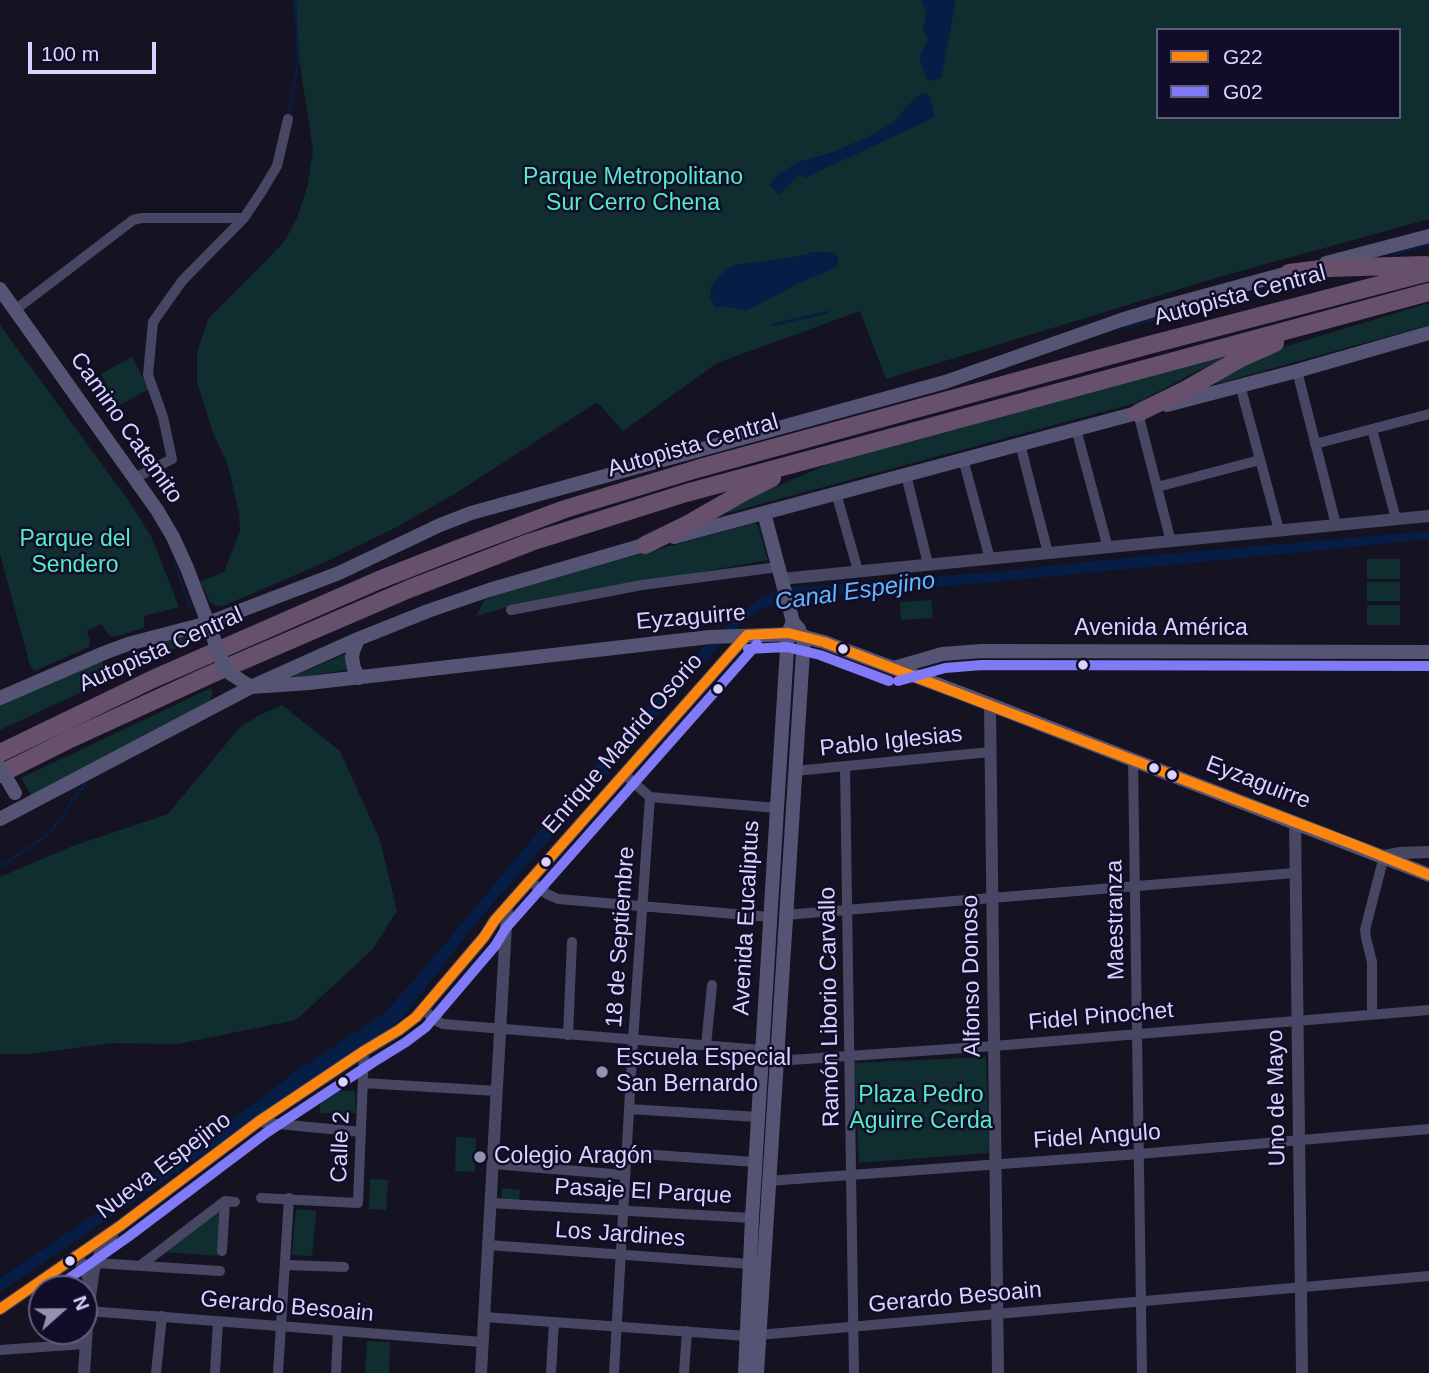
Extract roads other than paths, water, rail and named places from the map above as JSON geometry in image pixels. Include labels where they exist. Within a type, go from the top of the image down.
[{"type":"highway","points":[[1289,272],[1429,264]]},
{"type":"highway","name":"Autopista Central","points":[[0,753],[153,679],[379,580],[565,509],[713,464],[1429,272]]},
{"type":"highway","name":"Autopista Central","points":[[0,774],[70,738],[196,681],[482,559],[633,509],[1429,292]]},
{"type":"highway","points":[[1138,413],[1254,352],[1325,320]]},
{"type":"highway","points":[[645,545],[758,485],[825,456]]},
{"type":"main road","points":[[0,698],[116,648],[189,628],[210,627],[339,573],[471,513],[945,382],[1133,316],[1429,236]]},
{"type":"main road","name":"Camino Catemito","points":[[0,289],[158,510],[173,537],[201,602],[227,673]]},
{"type":"main road","points":[[0,818],[251,687],[407,619],[489,590],[645,545],[1297,371],[1429,333]]},
{"type":"main road","points":[[764,513],[790,621],[804,636]]},
{"type":"main road","points":[[189,628],[197,617],[201,602]]},
{"type":"main road","name":"Eyzaguirre","points":[[251,687],[310,683],[741,635],[790,621]]},
{"type":"main road","name":"Avenida Eucaliptus","points":[[757,1373],[750,1264],[752,1218],[790,621]]},
{"type":"main road","name":"Eyzaguirre","points":[[804,636],[894,668],[1429,875]]},
{"type":"main road","name":"Avenida Eucaliptus","points":[[745,1373],[753,1335],[768,1181],[804,636]]},
{"type":"main road","points":[[358,639],[352,658],[359,677]]},
{"type":"main road","name":"Avenida América","points":[[894,668],[942,654],[1008,651],[1429,652]]},
{"type":"main road","points":[[937,685],[942,654]]},
{"type":"main road","points":[[218,703],[227,673],[251,687]]},
{"type":"main road","points":[[190,718],[251,697],[310,683]]},
{"type":"main road","points":[[0,767],[22,807]]},
{"type":"street","points":[[135,478],[172,459],[163,417],[148,374],[153,321],[182,281],[244,218],[277,166],[288,119]]},
{"type":"street","points":[[15,310],[133,220],[244,218]]},
{"type":"street","points":[[1297,371],[1336,525]]},
{"type":"street","points":[[1240,385],[1279,530]]},
{"type":"street","points":[[1138,413],[1171,542]]},
{"type":"street","points":[[1315,444],[1429,414]]},
{"type":"street","points":[[1076,429],[1108,548]]},
{"type":"street","points":[[1372,429],[1396,519]]},
{"type":"street","points":[[1020,444],[1048,553]]},
{"type":"street","points":[[963,459],[990,559]]},
{"type":"street","points":[[1157,487],[1260,460]]},
{"type":"street","points":[[906,474],[929,564]]},
{"type":"street","points":[[836,493],[858,571]]},
{"type":"street","points":[[511,610],[642,585],[858,571],[1429,516]]},
{"type":"street","name":"Enrique Madrid Osorio","points":[[530,881],[741,635]]},
{"type":"street","name":"Alfonso Donoso","points":[[990,705],[998,1373]]},
{"type":"street","name":"Pablo Iglesias","points":[[795,771],[990,752]]},
{"type":"street","name":"Maestranza","points":[[1133,760],[1142,1373]]},
{"type":"street","name":"Ramón Liborio Carvallo","points":[[845,766],[855,1373]]},
{"type":"street","points":[[624,774],[650,797],[777,808]]},
{"type":"street","name":"18 de Septiembre","points":[[614,1373],[650,797]]},
{"type":"street","name":"Uno de Mayo","points":[[1295,822],[1302,1373]]},
{"type":"street","points":[[1372,1013],[1372,961],[1366,930],[1384,856],[1429,852]]},
{"type":"street","points":[[785,915],[1295,873]]},
{"type":"street","points":[[530,881],[558,899],[770,917]]},
{"type":"street","name":"Nueva Espejino","points":[[0,1309],[120,1226],[258,1122],[409,1023],[424,1009],[530,881]]},
{"type":"street","points":[[481,1373],[507,907]]},
{"type":"street","points":[[484,937],[506,925]]},
{"type":"street","points":[[568,1035],[572,942]]},
{"type":"street","points":[[706,1046],[712,985]]},
{"type":"street","points":[[424,1009],[433,1019],[443,1024],[762,1050]]},
{"type":"street","name":"Fidel Pinochet","points":[[776,1061],[1429,1010]]},
{"type":"street","name":"Calle 2","points":[[289,1198],[358,1203],[364,1051]]},
{"type":"street","points":[[363,1083],[497,1091]]},
{"type":"street","points":[[629,1109],[758,1116]]},
{"type":"street","points":[[258,1122],[361,1132]]},
{"type":"street","name":"Fidel Angulo","points":[[768,1181],[1139,1154],[1429,1129]]},
{"type":"street","points":[[627,1153],[755,1162]]},
{"type":"street","points":[[492,1164],[625,1175]]},
{"type":"street","points":[[261,1198],[289,1198],[278,1373]]},
{"type":"street","points":[[141,1265],[230,1201],[222,1251]]},
{"type":"street","name":"Pasaje El Parque","points":[[490,1203],[752,1218]]},
{"type":"street","points":[[93,1275],[105,1245],[120,1226]]},
{"type":"street","name":"Los Jardines","points":[[488,1245],[750,1264]]},
{"type":"street","points":[[78,1254],[86,1255],[96,1263],[220,1271]]},
{"type":"street","points":[[78,1254],[87,1275]]},
{"type":"street","points":[[285,1265],[344,1267]]},
{"type":"street","name":"Gerardo Besoain","points":[[484,1317],[753,1335],[1429,1276]]},
{"type":"street","name":"Gerardo Besoain","points":[[98,1312],[482,1342]]},
{"type":"street","points":[[156,1373],[162,1316]]},
{"type":"street","points":[[215,1373],[218,1321]]},
{"type":"street","points":[[551,1373],[554,1322]]},
{"type":"street","points":[[336,1373],[338,1331]]},
{"type":"street","points":[[684,1373],[687,1331]]},
{"type":"street","points":[[0,1350],[71,1345]]},
{"type":"street","points":[[84,1373],[85,1345]]},
{"type":"water","points":[[921,0],[956,0],[941,78],[927,81],[920,61],[928,40],[923,29],[926,13]]},
{"type":"water","points":[[923,93],[929,95],[935,117],[805,178],[800,174],[779,195],[769,185],[778,175],[798,162],[830,153],[866,138],[892,123]]},
{"type":"water","points":[[814,252],[830,252],[838,257],[838,265],[746,311],[715,307],[710,297],[711,287],[721,274],[734,265]]},
{"type":"water","points":[[1429,531],[1429,539],[1314,551],[1004,581],[786,598],[760,610],[728,636],[474,925],[401,1020],[0,1292],[0,1278],[218,1131],[292,1074],[383,1014],[585,776],[713,637],[757,600],[784,588],[995,572]]},
{"type":"waterway","name":"Canal Espejino","points":[[289,113],[298,63],[295,0]]},
{"type":"waterway","points":[[1396,254],[1429,245]]},
{"type":"waterway","points":[[1118,329],[1304,280]]},
{"type":"waterway","points":[[773,325],[827,312]]},
{"type":"waterway","points":[[175,565],[190,606]]},
{"type":"waterway","name":"Canal Espejino","points":[[0,867],[50,833],[85,784]]},
{"type":"place","name":"Escuela Especial San Bernardo","points":[[602,1072]]},
{"type":"place","name":"Colegio Aragón","points":[[480,1157]]},
{"type":"park label","name":"Parque Metropolitano Sur Cerro Chena","points":[[633,191]]},
{"type":"park label","name":"Parque del Sendero","points":[[75,553]]},
{"type":"park label","name":"Plaza Pedro Aguirre Cerda","points":[[921,1109]]}]
